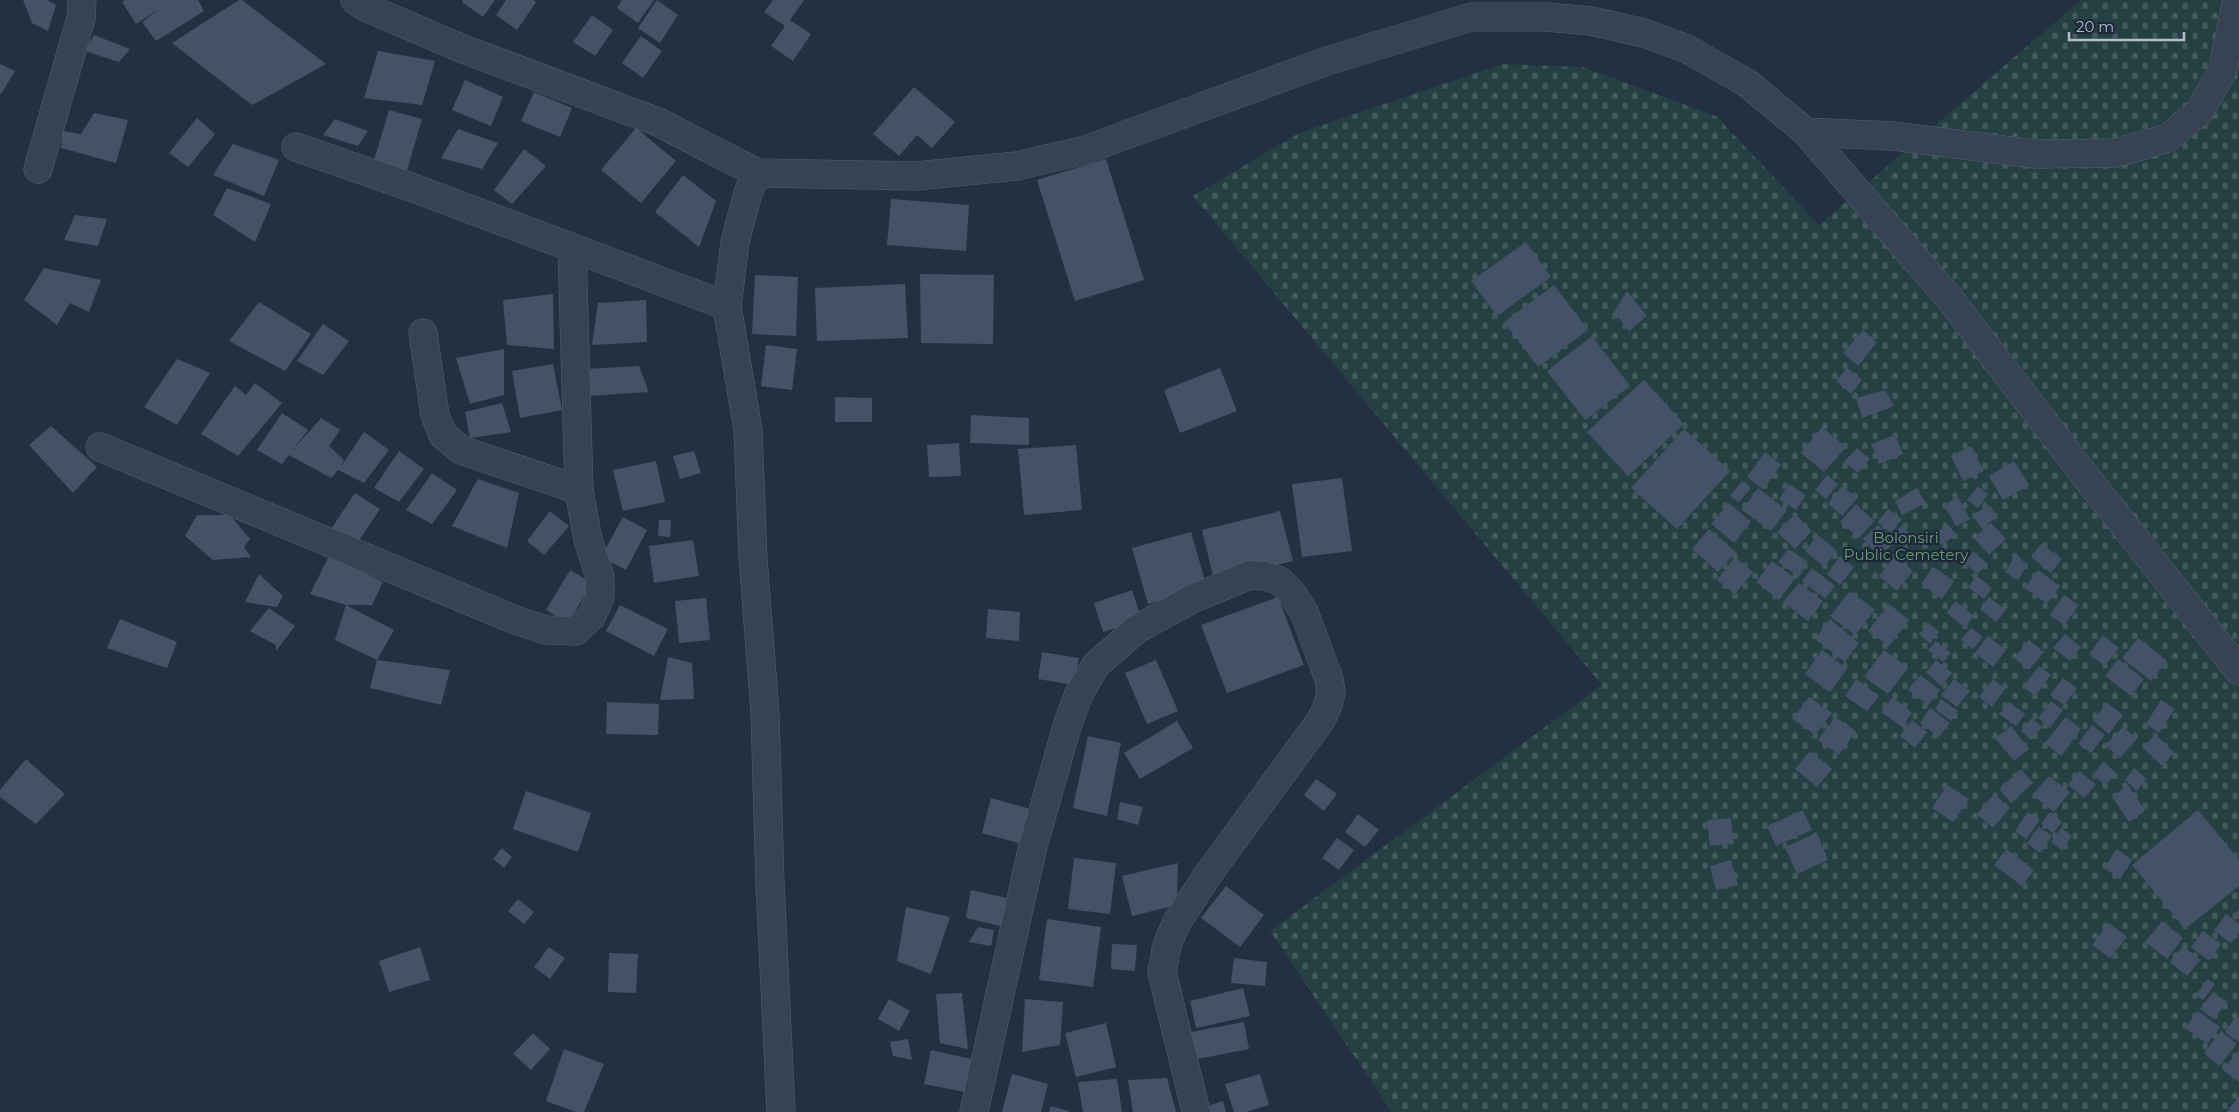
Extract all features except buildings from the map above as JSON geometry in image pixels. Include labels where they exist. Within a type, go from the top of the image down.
[{"type":"street","points":[[38,170],[81,18],[82,0]]},
{"type":"street","points":[[1806,132],[1893,136],[2034,154],[2116,153],[2168,138],[2200,111],[2223,69],[2237,0]]},
{"type":"street","points":[[362,2],[463,49],[658,122],[757,173],[916,176],[1017,166],[1085,150],[1328,61],[1471,17],[1546,17],[1590,21],[1644,33],[1687,50],[1747,83],[1806,132],[1950,299],[2079,468],[2239,671]]},
{"type":"street","points":[[296,147],[411,187],[727,306]]},
{"type":"street","points":[[757,173],[748,193],[735,242],[727,306],[748,430],[753,558],[765,714],[770,882],[781,1112]]},
{"type":"street","points":[[100,447],[509,617],[546,630],[576,631],[591,616],[600,597],[600,577],[588,540],[580,490],[572,248]]},
{"type":"street","points":[[423,333],[435,415],[442,435],[461,450],[580,490]]},
{"type":"street","points":[[974,1112],[1032,850],[1068,722],[1078,694],[1096,665],[1137,628],[1194,598],[1230,582],[1250,575],[1264,576],[1280,581],[1286,586],[1304,612],[1329,679],[1331,693],[1321,720],[1209,873],[1177,922],[1167,945],[1162,972],[1196,1112]]},
{"type":"green space","name":"Bolonsiri Public Cemetery","points":[[2081,0],[2239,0],[2239,1112],[1392,1112],[1270,931],[1602,685],[1193,196],[1299,133],[1502,64],[1583,67],[1716,116],[1819,225]]}]
